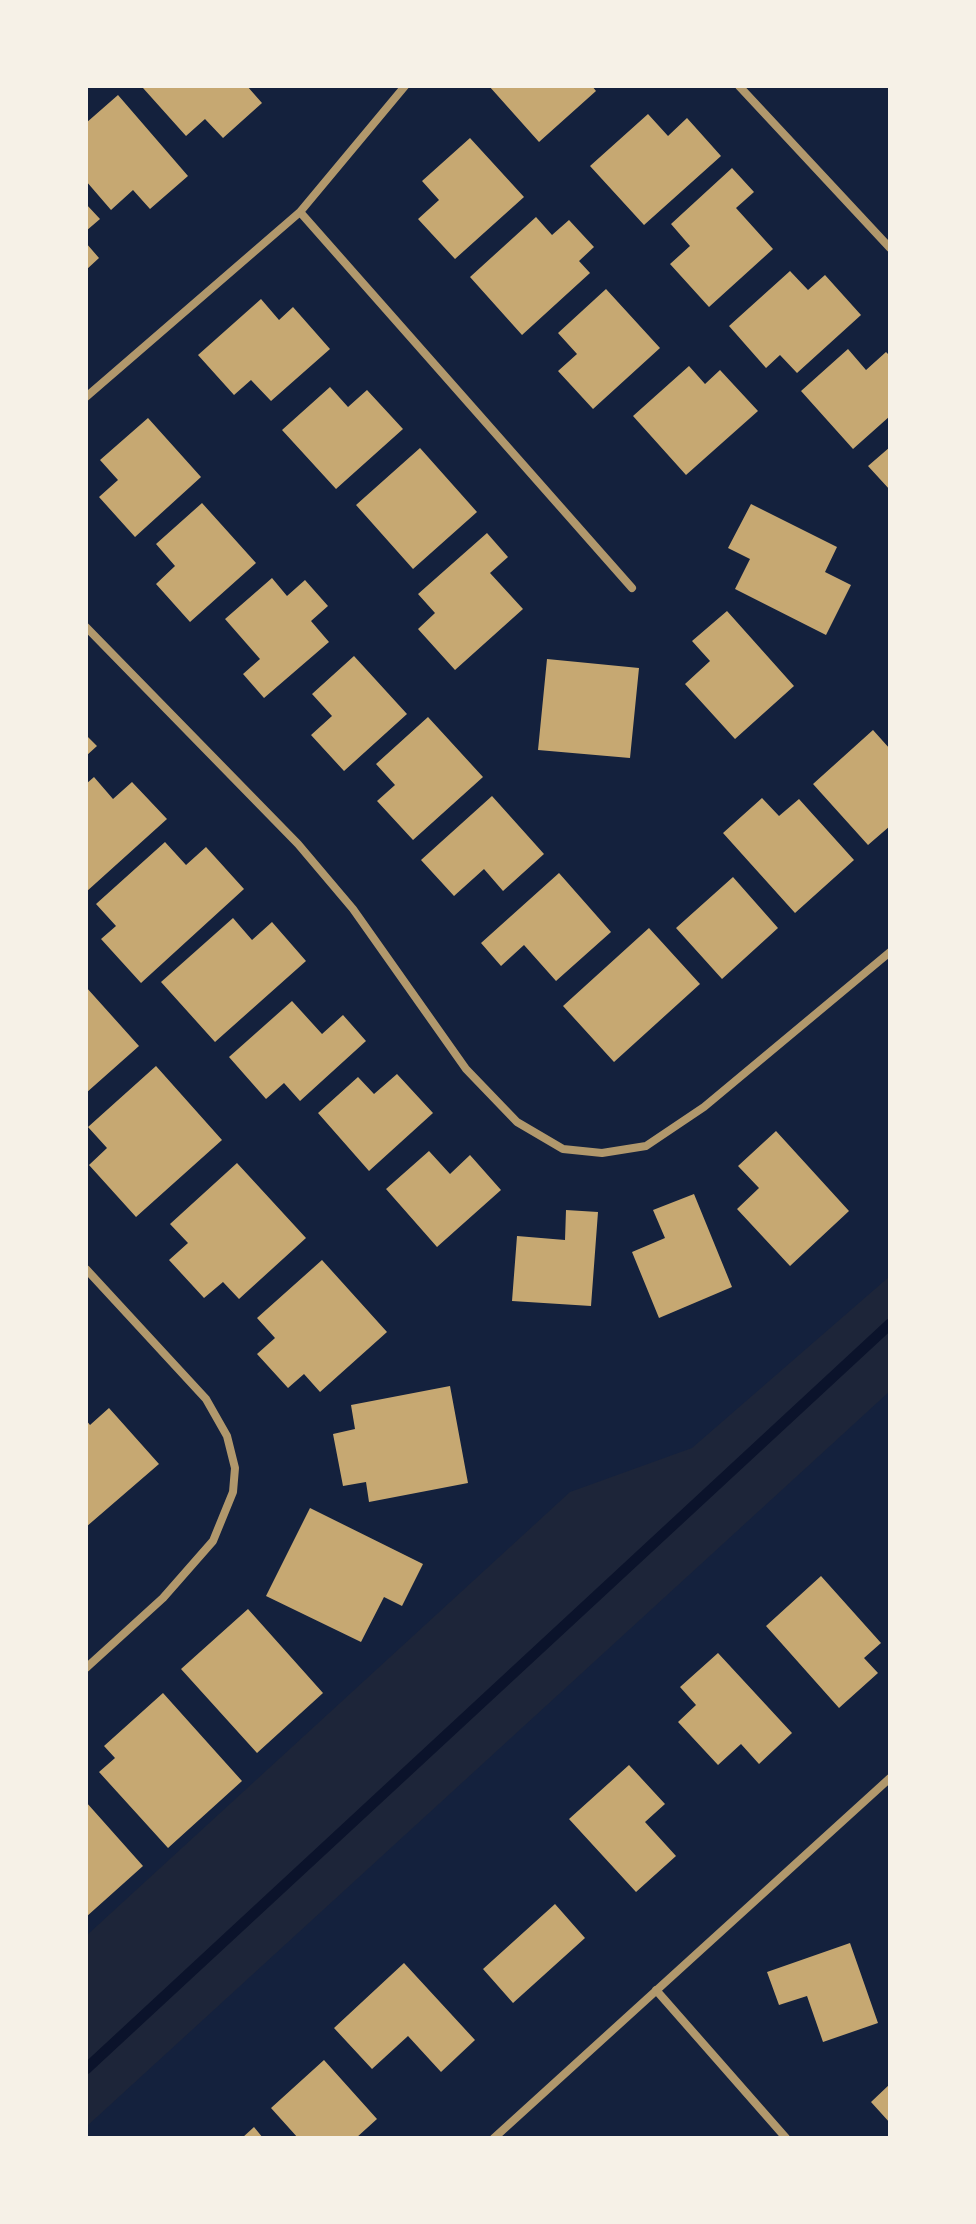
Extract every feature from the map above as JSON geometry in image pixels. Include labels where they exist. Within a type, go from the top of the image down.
[{"type":"street","points":[[86,397],[300,212],[405,86]]},
{"type":"street","points":[[739,86],[890,248]]},
{"type":"street","points":[[300,212],[632,588]]},
{"type":"street","points":[[86,627],[298,844],[353,909],[466,1069],[517,1122],[563,1149],[602,1153],[646,1146],[704,1107],[890,952]]},
{"type":"street","points":[[86,1269],[206,1399],[227,1436],[235,1468],[233,1492],[213,1541],[163,1598],[86,1668]]},
{"type":"street","points":[[494,2138],[890,1778]]},
{"type":"street","points":[[656,1990],[786,2138]]},
{"type":"shaded area","points":[[890,1276],[890,1391],[86,2127],[86,1936],[570,1492],[692,1448]]},
{"type":"building","points":[[247,86],[262,103],[223,138],[205,119],[186,136],[143,88]]},
{"type":"building","points":[[489,86],[592,86],[596,91],[539,142]]},
{"type":"building","points":[[118,95],[188,176],[150,209],[133,190],[111,210],[86,181],[86,123]]},
{"type":"building","points":[[648,114],[668,136],[687,118],[721,156],[644,225],[590,166]]},
{"type":"building","points":[[470,138],[524,197],[455,259],[418,219],[439,200],[422,181]]},
{"type":"building","points":[[732,168],[754,192],[736,208],[773,249],[709,307],[670,264],[690,246],[671,224]]},
{"type":"building","points":[[86,204],[100,219],[86,231]]},
{"type":"building","points":[[536,217],[552,235],[569,220],[594,247],[579,261],[590,273],[522,335],[470,277]]},
{"type":"building","points":[[86,243],[99,258],[86,270]]},
{"type":"building","points":[[790,271],[808,290],[825,275],[861,315],[797,373],[780,355],[766,368],[729,326]]},
{"type":"building","points":[[606,289],[660,348],[593,409],[558,371],[577,354],[558,333]]},
{"type":"building","points":[[261,299],[279,320],[293,307],[330,349],[271,401],[251,380],[234,395],[198,355]]},
{"type":"building","points":[[848,349],[866,370],[886,352],[890,356],[890,416],[853,449],[801,391]]},
{"type":"building","points":[[689,366],[705,384],[720,370],[758,411],[686,475],[633,416]]},
{"type":"building","points":[[330,387],[348,407],[367,390],[403,429],[336,489],[282,430]]},
{"type":"building","points":[[148,418],[201,477],[135,537],[99,497],[118,480],[100,460]]},
{"type":"building","points":[[890,447],[890,490],[868,466]]},
{"type":"building","points":[[420,448],[477,512],[413,569],[356,505]]},
{"type":"building","points":[[202,503],[256,563],[190,622],[156,584],[175,566],[156,544]]},
{"type":"building","points":[[751,504],[837,547],[825,572],[851,585],[826,635],[735,589],[750,559],[728,548]]},
{"type":"building","points":[[487,533],[508,557],[490,573],[523,609],[455,670],[418,629],[435,613],[418,594]]},
{"type":"building","points":[[272,578],[287,596],[305,580],[328,606],[311,621],[329,642],[264,698],[243,674],[260,659],[225,619]]},
{"type":"building","points":[[727,611],[794,686],[735,739],[685,684],[710,661],[692,641]]},
{"type":"building","points":[[354,656],[407,714],[344,771],[311,735],[332,716],[312,694]]},
{"type":"building","points":[[547,659],[639,668],[630,758],[538,750]]},
{"type":"building","points":[[428,717],[483,777],[413,840],[377,801],[395,785],[376,764]]},
{"type":"building","points":[[873,730],[890,749],[890,826],[868,845],[813,784]]},
{"type":"building","points":[[86,735],[97,746],[86,756]]},
{"type":"building","points":[[94,777],[113,799],[132,782],[167,819],[86,892],[86,784]]},
{"type":"building","points":[[492,796],[544,854],[503,891],[484,869],[454,896],[421,860]]},
{"type":"building","points":[[762,798],[779,816],[799,799],[854,860],[795,913],[723,833]]},
{"type":"building","points":[[165,842],[186,865],[206,847],[244,889],[141,983],[101,939],[116,926],[96,904]]},
{"type":"building","points":[[559,873],[611,932],[556,981],[524,945],[501,966],[481,943]]},
{"type":"building","points":[[733,877],[778,928],[722,979],[676,928]]},
{"type":"building","points":[[233,918],[252,940],[272,922],[306,961],[215,1042],[161,982]]},
{"type":"building","points":[[649,928],[700,984],[614,1062],[563,1006]]},
{"type":"building","points":[[86,987],[139,1046],[86,1093]]},
{"type":"building","points":[[292,1001],[322,1034],[343,1015],[366,1041],[300,1101],[284,1083],[266,1099],[229,1057]]},
{"type":"building","points":[[156,1066],[222,1140],[136,1217],[89,1165],[107,1148],[88,1127]]},
{"type":"building","points":[[397,1074],[433,1113],[369,1171],[318,1113],[358,1077],[374,1094]]},
{"type":"building","points":[[776,1131],[849,1211],[790,1266],[737,1209],[759,1188],[738,1166]]},
{"type":"building","points":[[429,1151],[450,1174],[470,1155],[501,1190],[437,1247],[386,1189]]},
{"type":"building","points":[[237,1163],[306,1238],[239,1299],[223,1282],[204,1298],[169,1260],[188,1243],[170,1224]]},
{"type":"building","points":[[694,1194],[732,1287],[659,1318],[632,1252],[665,1238],[653,1210]]},
{"type":"building","points":[[566,1210],[598,1212],[591,1306],[512,1301],[517,1236],[565,1240]]},
{"type":"building","points":[[322,1260],[387,1332],[320,1392],[304,1374],[288,1388],[257,1354],[275,1338],[257,1318]]},
{"type":"building","points":[[450,1386],[468,1483],[369,1502],[366,1482],[343,1486],[333,1434],[355,1429],[351,1405]]},
{"type":"building","points":[[109,1408],[159,1464],[86,1527],[86,1420],[90,1425]]},
{"type":"building","points":[[310,1508],[423,1564],[402,1606],[384,1597],[361,1642],[266,1596]]},
{"type":"building","points":[[821,1576],[881,1643],[864,1658],[878,1673],[839,1708],[766,1626]]},
{"type":"building","points":[[248,1609],[323,1693],[257,1753],[181,1669]]},
{"type":"building","points":[[718,1653],[792,1733],[759,1764],[741,1744],[718,1765],[678,1722],[696,1705],[680,1687]]},
{"type":"building","points":[[163,1693],[242,1781],[168,1848],[99,1772],[115,1758],[104,1746]]},
{"type":"building","points":[[629,1765],[665,1804],[645,1822],[676,1856],[636,1892],[569,1819]]},
{"type":"building","points":[[86,1802],[143,1866],[86,1917]]},
{"type":"building","points":[[555,1904],[585,1938],[513,2003],[483,1969]]},
{"type":"building","points":[[850,1943],[878,2023],[823,2042],[807,1996],[779,2005],[767,1972]]},
{"type":"building","points":[[404,1963],[475,2040],[441,2072],[408,2036],[372,2069],[334,2028]]},
{"type":"building","points":[[324,2060],[377,2119],[356,2138],[298,2138],[271,2108]]},
{"type":"building","points":[[890,2084],[890,2123],[871,2102]]},
{"type":"building","points":[[254,2127],[263,2138],[242,2138]]},
{"type":"waterway","points":[[86,2069],[890,1324]]}]
